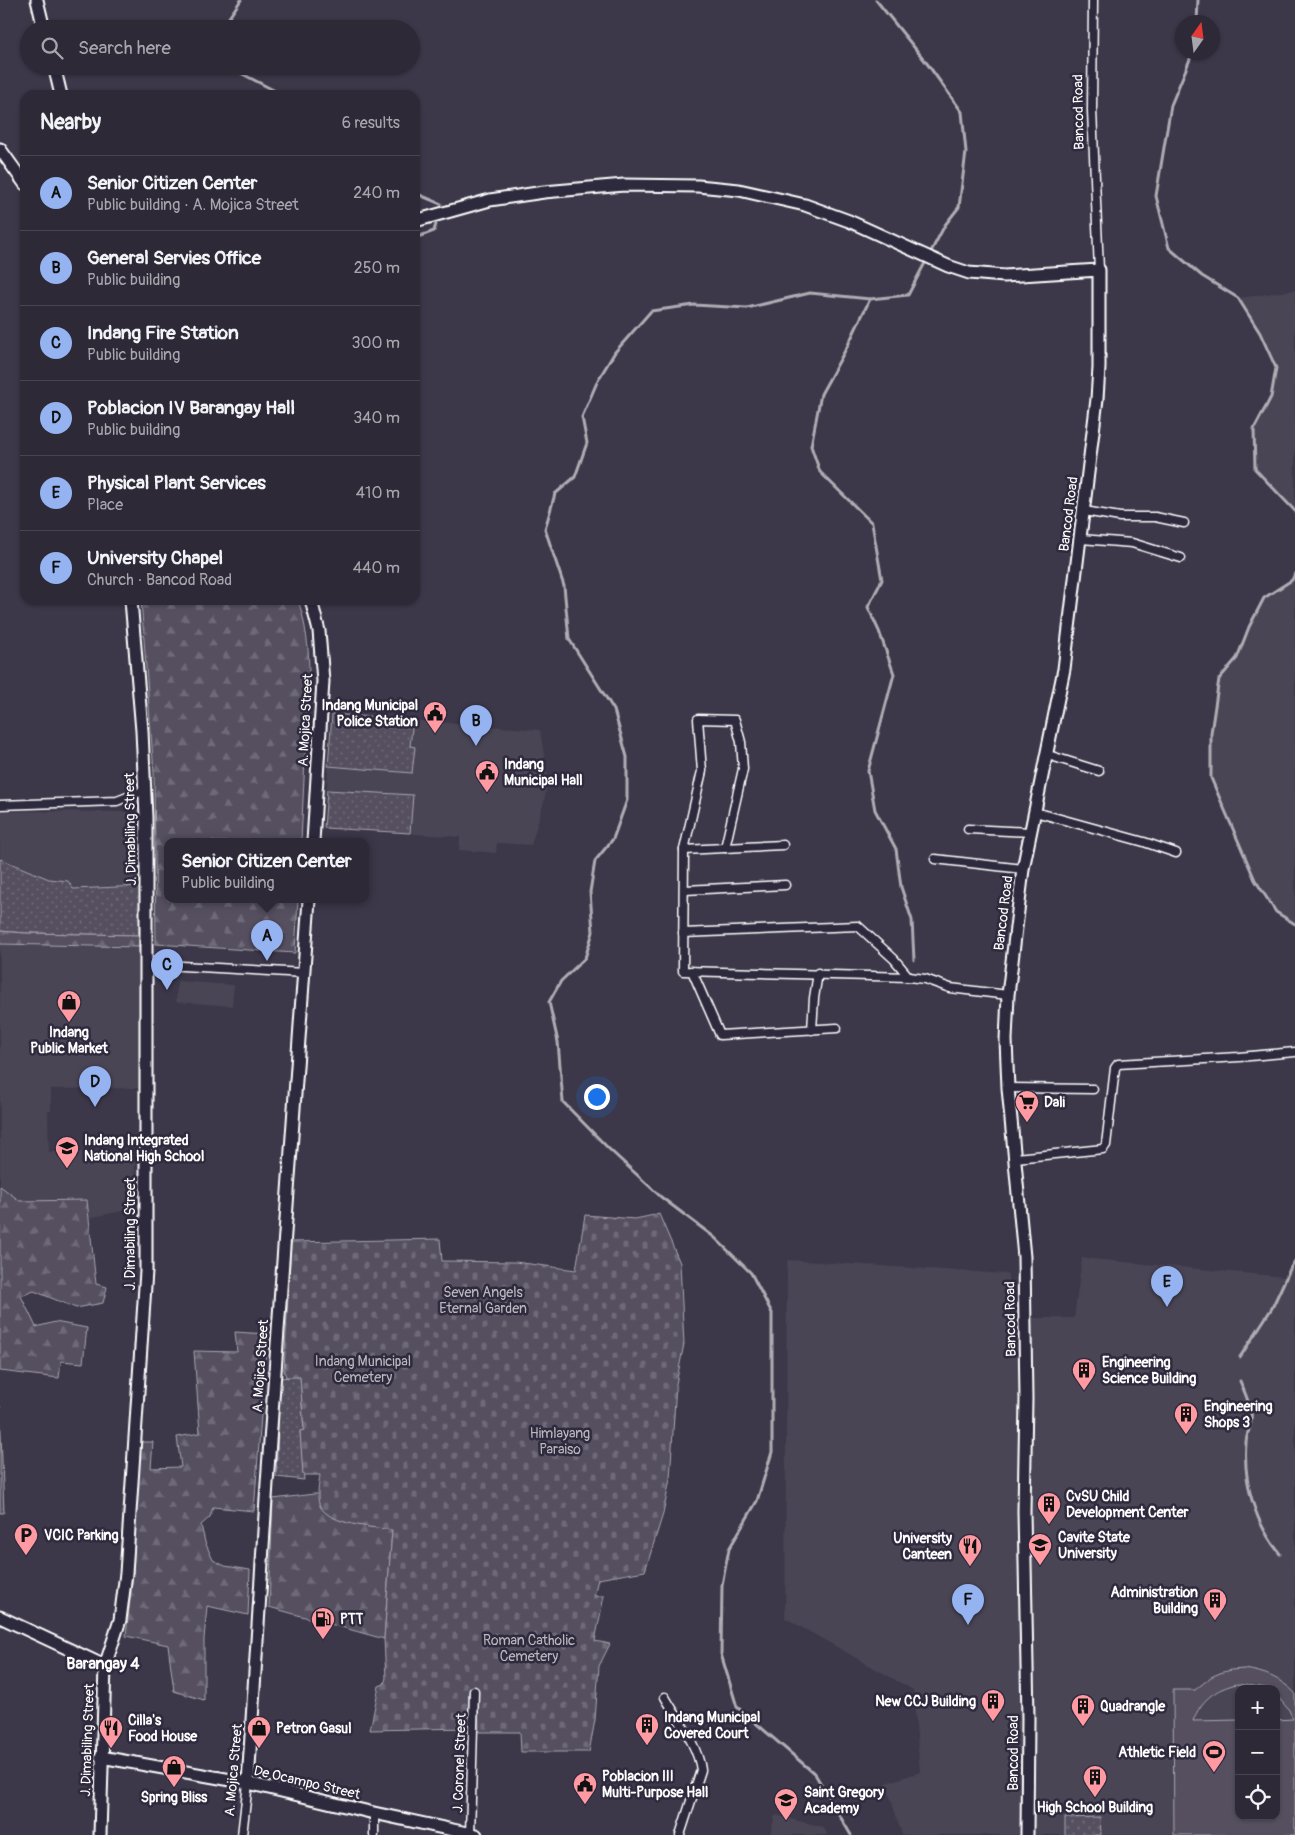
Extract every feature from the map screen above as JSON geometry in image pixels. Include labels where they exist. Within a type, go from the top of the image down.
[{"type":"street","points":[[37,0],[42,20]]},
{"type":"street","name":"Bancod Road","points":[[1027,1835],[1028,1718],[1024,1511],[1026,1399],[1024,1266],[1016,1158],[1008,1088],[1006,1040],[1008,995],[1023,868],[1048,755],[1064,669],[1081,539],[1099,368],[1099,270],[1092,110],[1093,0]]},
{"type":"street","points":[[56,75],[60,90]]},
{"type":"street","points":[[0,149],[20,177]]},
{"type":"street","points":[[420,220],[490,200],[517,196],[624,185],[675,184],[739,190],[787,200],[834,215],[948,266],[969,273],[994,276],[1099,270]]},
{"type":"street","points":[[1084,511],[1120,517],[1155,517],[1184,523]]},
{"type":"street","points":[[1081,539],[1132,543],[1181,558]]},
{"type":"street","name":"J. Dimabiling Street","points":[[100,1835],[105,1666],[120,1620],[126,1573],[145,1300],[145,790],[142,721],[131,605]]},
{"type":"street","name":"A. Mojica Street","points":[[312,605],[319,631],[323,681],[313,838]]},
{"type":"street","points":[[725,848],[743,770],[741,742],[736,720],[698,719],[702,772],[684,850],[683,971],[818,973],[909,977],[950,988],[1008,995]]},
{"type":"street","points":[[1048,755],[1099,771]]},
{"type":"street","points":[[0,804],[117,801],[145,790]]},
{"type":"street","points":[[1035,812],[1144,842],[1176,853]]},
{"type":"street","points":[[968,829],[1031,832]]},
{"type":"street","points":[[684,850],[783,845]]},
{"type":"street","points":[[935,859],[1023,868]]},
{"type":"street","points":[[685,890],[784,885]]},
{"type":"street","name":"A. Mojica Street","points":[[242,1835],[248,1783],[309,903]]},
{"type":"street","points":[[683,933],[858,926],[894,959],[909,977]]},
{"type":"street","points":[[146,964],[304,973]]},
{"type":"street","points":[[692,971],[720,1035],[837,1028]]},
{"type":"street","points":[[812,1030],[818,973]]},
{"type":"street","points":[[1016,1158],[1104,1149],[1115,1068],[1118,1064],[1295,1052]]},
{"type":"street","points":[[1008,1088],[1093,1089]]},
{"type":"street","points":[[0,1617],[105,1666]]},
{"type":"street","name":"J. Coronel Street","points":[[472,1835],[474,1691]]},
{"type":"street","points":[[665,1697],[699,1760],[701,1770],[680,1835]]},
{"type":"street","name":"De Ocampo Street","points":[[101,1757],[248,1783],[472,1835]]},
{"type":"street","points":[[374,1813],[374,1835]]},
{"type":"shaded area","points":[[1295,290],[1295,511],[1255,469],[1254,429],[1271,397],[1276,368],[1260,333],[1238,298]]},
{"type":"shaded area","points":[[1295,574],[1295,924],[1276,912],[1255,880],[1211,778],[1211,733],[1219,679],[1237,658],[1249,627],[1264,598],[1292,580]]},
{"type":"shaded area","points":[[332,714],[540,730],[548,778],[544,802],[531,845],[497,843],[496,853],[459,850],[460,837],[324,828]]},
{"type":"shaded area","points":[[0,811],[141,812],[141,886],[73,889],[68,881],[49,879],[0,859]]},
{"type":"shaded area","name":"Indang Public Market","points":[[0,944],[139,947],[139,1088],[51,1089],[51,1111],[48,1111],[49,1152],[135,1151],[136,1208],[89,1218],[87,1200],[20,1201],[0,1186]]},
{"type":"shaded area","points":[[177,981],[234,985],[232,1006],[176,1002]]},
{"type":"shaded area","name":"Cavite State University","points":[[1082,1258],[1286,1277],[1295,1261],[1295,1835],[902,1835],[886,1783],[920,1772],[913,1690],[785,1618],[787,1260],[1008,1274],[1010,1318],[1074,1318]]},
{"type":"shaded area","name":"Saint Gregory Academy","points":[[775,1815],[824,1827],[827,1835],[770,1835]]},
{"type":"green space","points":[[141,605],[299,605],[306,636],[309,674],[301,838],[164,838],[164,903],[298,903],[295,953],[156,944],[154,773]]},
{"type":"green space","points":[[332,714],[413,720],[410,746],[415,747],[412,773],[328,766]]},
{"type":"green space","points":[[327,790],[413,795],[410,833],[324,828]]},
{"type":"green space","points":[[0,859],[49,879],[68,881],[73,889],[141,886],[139,935],[0,931]]},
{"type":"green space","points":[[0,931],[139,935],[139,947],[0,944]]},
{"type":"green space","points":[[0,1186],[20,1201],[87,1200],[96,1284],[107,1287],[103,1303],[76,1308],[34,1291],[21,1296],[36,1327],[55,1322],[87,1328],[83,1363],[61,1361],[59,1378],[0,1371]]},
{"type":"green space","points":[[659,1214],[680,1263],[684,1344],[676,1384],[670,1479],[663,1514],[645,1571],[598,1579],[594,1596],[604,1596],[595,1641],[610,1644],[599,1666],[595,1720],[589,1752],[521,1752],[520,1732],[479,1732],[478,1691],[469,1692],[469,1728],[370,1730],[379,1686],[384,1684],[386,1678],[384,1639],[392,1530],[353,1524],[333,1517],[325,1512],[319,1503],[320,1475],[303,1475],[300,1431],[304,1430],[300,1377],[286,1377],[284,1370],[291,1242],[440,1239],[442,1261],[515,1262],[576,1270],[585,1215],[635,1219]]},
{"type":"green space","points":[[235,1332],[267,1334],[254,1511],[213,1507],[210,1517],[201,1525],[205,1542],[213,1560],[225,1566],[250,1570],[248,1615],[207,1606],[204,1639],[204,1700],[174,1691],[168,1645],[126,1636],[133,1573],[140,1442],[153,1442],[151,1468],[181,1467],[177,1437],[200,1433],[194,1351],[237,1352]]},
{"type":"green space","points":[[300,1376],[304,1430],[300,1431],[304,1480],[276,1477],[280,1378]]},
{"type":"green space","points":[[0,1406],[4,1513],[0,1513]]},
{"type":"green space","points":[[319,1494],[320,1505],[332,1516],[352,1524],[392,1530],[384,1639],[269,1607],[273,1499]]},
{"type":"green space","name":"Athletic Field","points":[[1244,1669],[1259,1672],[1284,1683],[1295,1693],[1295,1835],[1174,1835],[1173,1690],[1195,1690],[1211,1677],[1220,1673]]},
{"type":"green space","points":[[1100,1817],[1101,1835],[1065,1835],[1065,1818]]},
{"type":"waterway","points":[[227,20],[241,0]]},
{"type":"waterway","points":[[851,1835],[815,1774],[737,1707],[721,1654],[722,1585],[729,1549],[757,1501],[772,1452],[772,1313],[751,1273],[714,1237],[661,1197],[608,1148],[563,1102],[558,1042],[549,1002],[561,981],[585,958],[593,932],[590,892],[595,861],[613,839],[627,800],[627,757],[614,710],[569,639],[564,586],[545,529],[555,494],[575,477],[587,443],[582,417],[598,380],[615,352],[651,311],[694,305],[747,308],[810,293],[870,299],[908,295],[945,225],[959,207],[966,152],[962,112],[926,62],[876,0]]},
{"type":"waterway","points":[[1197,15],[1198,0]]},
{"type":"waterway","points":[[1190,60],[1171,105],[1156,196],[1169,248],[1202,276],[1238,298],[1260,333],[1276,368],[1271,397],[1254,429],[1255,469],[1295,511]]},
{"type":"waterway","points":[[244,75],[273,90]]},
{"type":"waterway","points":[[420,195],[441,204]]},
{"type":"waterway","points":[[420,236],[434,231],[436,224]]},
{"type":"waterway","points":[[870,299],[847,347],[821,394],[811,446],[820,472],[872,523],[882,580],[868,607],[879,631],[894,674],[868,771],[875,810],[896,849],[901,887],[912,920],[914,960]]},
{"type":"waterway","points":[[1295,574],[1292,580],[1264,598],[1249,627],[1237,658],[1219,679],[1211,733],[1211,778],[1255,880],[1276,912],[1295,924]]},
{"type":"waterway","points":[[1240,1357],[1272,1308],[1295,1261]]},
{"type":"waterway","points":[[1240,1381],[1248,1401],[1251,1417],[1246,1443],[1246,1458],[1252,1502],[1257,1516],[1280,1554]]},
{"type":"place","name":"Indang Municipal Police Station","points":[[435,734]]},
{"type":"place","name":"General Servies Office","points":[[476,746]]},
{"type":"place","name":"Indang Municipal Hall","points":[[487,793]]},
{"type":"place","name":"Senior Citizen Center","points":[[267,961]]},
{"type":"place","name":"Indang Fire Station","points":[[167,990]]},
{"type":"place","name":"Indang Public Market","points":[[69,1023]]},
{"type":"place","name":"Poblacion IV Barangay Hall","points":[[95,1107]]},
{"type":"place","name":"Dali","points":[[1027,1123]]},
{"type":"place","name":"Indang Integrated National High School","points":[[67,1169]]},
{"type":"place","name":"Physical Plant Services","points":[[1167,1307]]},
{"type":"place","name":"Engineering Science Building","points":[[1084,1391]]},
{"type":"place","name":"Engineering Shops 3","points":[[1186,1435]]},
{"type":"place","name":"CvSU Child Development Center","points":[[1049,1525]]},
{"type":"place","name":"VCIC Parking","points":[[26,1556]]},
{"type":"place","name":"Cavite State University","points":[[1040,1566]]},
{"type":"place","name":"University Canteen","points":[[970,1567]]},
{"type":"place","name":"Administration Building","points":[[1215,1621]]},
{"type":"place","name":"University Chapel","points":[[968,1625]]},
{"type":"place","name":"PTT","points":[[323,1640]]},
{"type":"place","name":"New CCJ Building","points":[[993,1722]]},
{"type":"place","name":"Quadrangle","points":[[1083,1727]]},
{"type":"place","name":"Indang Municipal Covered Court","points":[[647,1746]]},
{"type":"place","name":"Cilla's Food House","points":[[111,1749]]},
{"type":"place","name":"Petron Gasul","points":[[259,1749]]},
{"type":"place","name":"Athletic Field","points":[[1214,1773]]},
{"type":"place","name":"Spring Bliss","points":[[174,1788]]},
{"type":"place","name":"High School Building","points":[[1095,1798]]},
{"type":"place","name":"Poblacion III Multi-Purpose Hall","points":[[585,1805]]},
{"type":"place","name":"Saint Gregory Academy","points":[[786,1821]]},
{"type":"district","name":"Barangay 4","points":[[103,1663]]},
{"type":"park label","name":"Seven Angels Eternal Garden","points":[[483,1300]]},
{"type":"park label","name":"Indang Municipal Cemetery","points":[[363,1369]]},
{"type":"park label","name":"Himlayang Paraiso","points":[[560,1442]]},
{"type":"park label","name":"Roman Catholic Cemetery","points":[[529,1648]]}]
